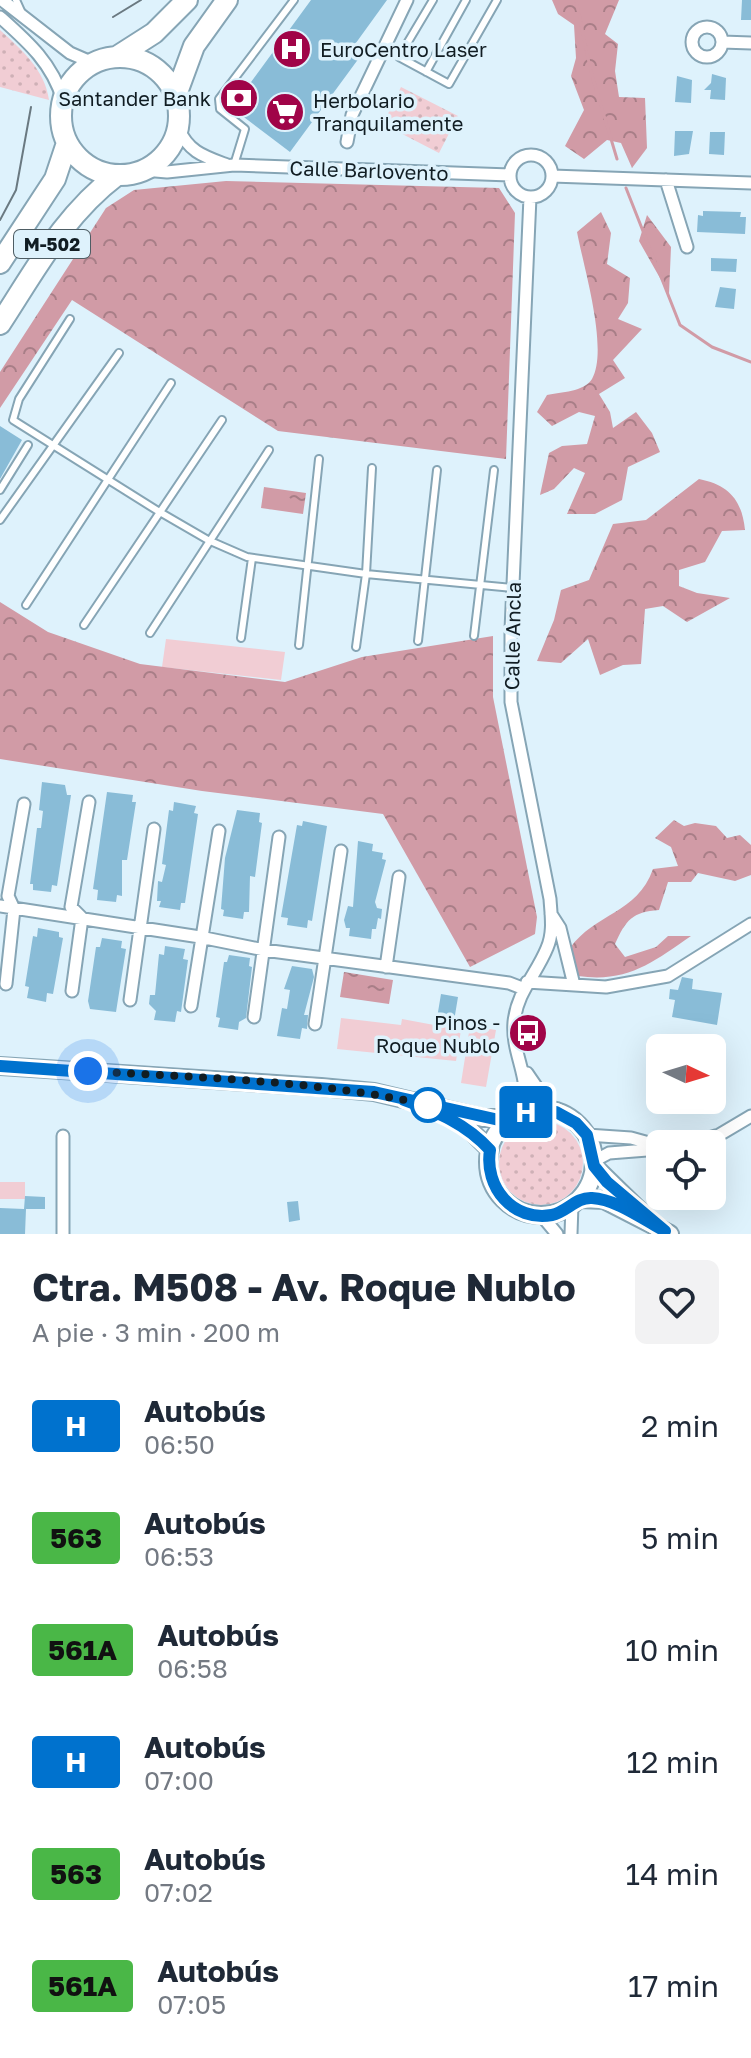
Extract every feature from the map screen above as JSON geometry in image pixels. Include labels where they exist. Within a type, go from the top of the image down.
[{"type":"highway","points":[[63,100],[75,78],[93,63],[118,56],[154,33],[187,0]]},
{"type":"highway","points":[[144,170],[166,152],[178,128],[176,95],[194,46],[227,0]]},
{"type":"highway","points":[[118,56],[136,58],[153,66],[167,79],[176,95]]},
{"type":"highway","name":"M-502","points":[[0,263],[55,179],[67,143],[62,129],[63,100]]},
{"type":"highway","points":[[67,143],[88,166],[117,175]]},
{"type":"highway","name":"M-502","points":[[0,324],[61,229],[87,198],[117,175],[144,170]]},
{"type":"main road","points":[[1,1066],[321,1087],[402,1099],[483,1118],[553,1111],[567,1116],[587,1135],[594,1164],[618,1193],[668,1233]]},
{"type":"main road","points":[[402,1099],[457,1120],[490,1150]]},
{"type":"main road","points":[[516,1116],[497,1133],[490,1150],[489,1170],[503,1199],[515,1208],[542,1216],[576,1202],[604,1200],[668,1233]]},
{"type":"main road","points":[[576,1202],[594,1164]]},
{"type":"street","points":[[2,0],[26,22],[70,53],[93,63]]},
{"type":"street","points":[[347,142],[352,115],[407,0]]},
{"type":"street","points":[[0,17],[39,52],[58,82],[63,100]]},
{"type":"street","points":[[722,42],[751,43]]},
{"type":"street","name":"Calle Barlovento","points":[[178,128],[186,145],[201,156],[231,165]]},
{"type":"street","points":[[528,155],[542,158],[552,176],[543,194],[530,197],[517,192],[510,175],[515,161],[528,155]]},
{"type":"street","name":"Calle Barlovento","points":[[144,170],[167,172],[231,165],[510,175]]},
{"type":"street","points":[[552,176],[751,183]]},
{"type":"street","points":[[666,180],[687,247]]},
{"type":"street","name":"Calle Ancla","points":[[516,1116],[528,1087],[514,1026],[524,985],[547,948],[551,913],[511,702],[530,197]]},
{"type":"street","points":[[82,918],[71,907],[89,802]]},
{"type":"street","points":[[6,984],[14,909],[8,896],[24,804]]},
{"type":"street","points":[[130,1000],[154,829]]},
{"type":"street","points":[[191,1006],[219,831]]},
{"type":"street","points":[[254,1017],[279,837]]},
{"type":"street","points":[[315,1024],[341,851]]},
{"type":"street","points":[[386,967],[399,877]]},
{"type":"street","points":[[0,906],[324,959],[524,985],[606,987],[668,976],[751,924]]},
{"type":"street","points":[[551,913],[560,928],[574,985]]},
{"type":"street","points":[[72,991],[82,918]]},
{"type":"street","name":"Calle Ancla","points":[[520,1062],[553,1111]]},
{"type":"street","points":[[726,1131],[751,1116]]},
{"type":"street","points":[[587,1135],[631,1138],[646,1143]]},
{"type":"street","points":[[63,1136],[63,1234]]},
{"type":"street","points":[[594,1164],[609,1153],[646,1149]]},
{"type":"street","points":[[571,1234],[576,1202]]},
{"type":"street","points":[[542,1216],[557,1234]]},
{"type":"lane","points":[[16,0],[26,22]]},
{"type":"lane","points":[[231,165],[245,129],[220,109],[219,99],[294,0]]},
{"type":"lane","points":[[433,0],[399,57],[449,84],[497,0]]},
{"type":"lane","points":[[426,72],[466,0]]},
{"type":"lane","points":[[70,319],[19,399],[13,420],[158,511],[208,540],[252,558],[366,574],[513,588]]},
{"type":"lane","points":[[0,520],[56,446],[119,353]]},
{"type":"lane","points":[[26,605],[171,383]]},
{"type":"lane","points":[[84,625],[222,420]]},
{"type":"lane","points":[[0,490],[28,445]]},
{"type":"lane","points":[[150,633],[269,450]]},
{"type":"lane","points":[[299,645],[319,459]]},
{"type":"lane","points":[[356,647],[366,574],[372,468]]},
{"type":"lane","points":[[418,641],[437,470]]},
{"type":"lane","points":[[474,636],[494,470]]},
{"type":"lane","points":[[241,638],[252,558]]},
{"type":"shaded area","points":[[0,30],[38,70],[49,100],[0,87]]},
{"type":"shaded area","points":[[401,87],[458,116],[439,153],[383,124]]},
{"type":"shaded area","points":[[166,639],[285,652],[281,680],[162,667]]},
{"type":"shaded area","points":[[341,1018],[401,1025],[402,1019],[461,1030],[456,1061],[337,1049]]},
{"type":"shaded area","points":[[470,1026],[496,1030],[486,1087],[461,1083]]},
{"type":"shaded area","points":[[541,1121],[557,1124],[571,1133],[580,1147],[583,1163],[580,1179],[571,1193],[557,1202],[541,1205],[525,1202],[511,1193],[502,1179],[499,1163],[502,1147],[511,1133],[525,1124]]},
{"type":"shaded area","points":[[0,1182],[25,1182],[25,1199],[0,1199]]},
{"type":"green space","points":[[552,0],[619,0],[605,34],[618,44],[615,71],[619,97],[645,98],[647,148],[632,168],[621,143],[607,140],[584,159],[565,146],[584,110],[571,76],[576,58],[574,25],[558,14]]},
{"type":"green space","points":[[226,181],[499,188],[515,213],[506,459],[278,431],[72,300],[0,408],[0,372],[106,208],[134,190]]},
{"type":"green space","points":[[601,212],[611,233],[607,264],[630,278],[628,303],[618,319],[642,329],[613,360],[625,378],[599,394],[610,412],[613,428],[636,412],[652,433],[660,452],[628,467],[622,500],[595,514],[567,514],[585,473],[574,468],[554,489],[540,495],[549,453],[562,446],[587,444],[595,416],[579,412],[552,426],[537,412],[547,395],[584,387],[592,379],[598,348],[596,328],[577,232]]},
{"type":"green space","points":[[647,215],[671,247],[669,294],[639,241]]},
{"type":"green space","points":[[699,479],[718,485],[732,496],[741,510],[745,530],[722,531],[705,562],[679,570],[679,586],[697,593],[730,598],[687,622],[663,606],[645,609],[641,664],[623,665],[600,675],[588,639],[561,663],[537,661],[554,620],[561,590],[589,580],[613,524],[646,520]]},
{"type":"green space","points":[[0,602],[48,632],[140,664],[285,682],[362,657],[493,636],[493,697],[537,917],[535,934],[470,967],[383,814],[202,791],[0,759]]},
{"type":"green space","points":[[674,820],[684,826],[695,823],[716,826],[727,838],[740,835],[751,845],[751,875],[735,881],[698,873],[691,882],[668,882],[659,910],[636,915],[615,944],[625,957],[656,947],[668,936],[691,936],[651,962],[625,974],[578,976],[570,948],[580,936],[637,895],[653,869],[678,866],[671,847],[655,838]]},
{"type":"water","points":[[264,487],[306,493],[303,514],[261,508]]},
{"type":"water","points":[[344,972],[393,980],[389,1004],[340,997]]},
{"type":"building","points":[[311,0],[387,0],[353,47],[362,54],[290,152],[232,108]]},
{"type":"building","points":[[742,0],[751,0],[751,20],[741,20]]},
{"type":"building","points":[[712,74],[726,78],[725,100],[710,99],[711,90],[704,90],[711,83]]},
{"type":"building","points":[[677,76],[692,80],[691,103],[675,102]]},
{"type":"building","points":[[675,131],[693,131],[689,154],[674,156]]},
{"type":"building","points":[[710,132],[725,132],[724,155],[709,154]]},
{"type":"building","points":[[703,211],[741,212],[740,217],[746,217],[745,234],[697,232],[698,215],[703,216]]},
{"type":"building","points":[[711,258],[737,259],[736,272],[711,271]]},
{"type":"building","points":[[720,287],[736,289],[734,309],[715,307]]},
{"type":"building","points":[[0,426],[22,440],[0,479]]},
{"type":"building","points":[[42,782],[65,785],[67,795],[71,795],[57,886],[52,885],[51,892],[33,890],[33,884],[30,884],[37,828],[41,828],[43,811],[39,810]]},
{"type":"building","points":[[107,792],[133,795],[132,802],[136,802],[127,860],[122,860],[122,896],[117,895],[116,902],[97,900],[98,890],[93,889]]},
{"type":"building","points":[[174,802],[196,806],[194,813],[198,814],[185,903],[181,903],[180,910],[159,907],[161,901],[157,901],[158,881],[162,882],[166,865],[162,864],[169,810],[173,811]]},
{"type":"building","points":[[237,810],[260,813],[259,822],[262,823],[255,877],[250,876],[249,912],[244,912],[243,919],[223,916],[224,910],[221,909],[225,858]]},
{"type":"building","points":[[303,821],[327,826],[312,921],[308,920],[307,928],[287,925],[288,918],[281,917],[297,825],[302,826]]},
{"type":"building","points":[[358,841],[373,844],[372,851],[383,853],[382,859],[386,860],[375,902],[377,908],[382,909],[381,919],[378,918],[376,929],[372,929],[371,939],[349,936],[350,928],[346,928],[344,920],[348,906],[353,907]]},
{"type":"building","points":[[38,928],[59,932],[59,937],[63,938],[53,994],[47,993],[46,1002],[27,998],[29,987],[25,986],[33,936],[37,937]]},
{"type":"building","points":[[102,938],[122,941],[121,948],[126,949],[116,1012],[90,1009],[88,1001],[96,947],[100,947]]},
{"type":"building","points":[[165,946],[185,949],[183,959],[188,960],[181,1012],[177,1011],[175,1022],[154,1020],[156,1011],[149,1004],[150,995],[155,995],[159,954],[164,955]]},
{"type":"building","points":[[229,955],[250,958],[249,966],[252,967],[246,1018],[239,1022],[238,1030],[218,1027],[220,1018],[216,1017],[224,962],[227,962]]},
{"type":"building","points":[[292,966],[312,969],[314,977],[304,1015],[308,1015],[307,1029],[302,1028],[300,1039],[277,1036],[282,1008],[287,1009],[290,990],[284,989]]},
{"type":"building","points":[[682,977],[693,979],[692,989],[722,993],[717,1025],[672,1017],[675,1000],[669,999],[670,989],[678,990]]},
{"type":"building","points":[[441,994],[458,997],[454,1021],[437,1018]]},
{"type":"building","points":[[25,1196],[45,1197],[45,1209],[26,1209],[25,1234],[0,1234],[0,1208],[24,1209]]},
{"type":"building","points":[[298,1201],[300,1220],[289,1222],[287,1202]]},
{"type":"waterway","points":[[576,0],[591,72],[617,159]]},
{"type":"waterway","points":[[626,188],[680,325],[712,347],[751,362]]},
{"type":"tram line","points":[[113,17],[141,0]]},
{"type":"tram line","points":[[0,220],[16,190],[31,107]]},
{"type":"bus line","name":"H","points":[[0,1066],[374,1092],[499,1120],[529,1111],[556,1112],[567,1116],[587,1135],[594,1166],[607,1182],[665,1231],[604,1200],[592,1198],[580,1199],[566,1210],[552,1215],[542,1216],[515,1208],[503,1199],[494,1186],[489,1170],[490,1150],[473,1131],[457,1120],[404,1100]]},
{"type":"place","name":"EuroCentro Laser","points":[[292,49]]},
{"type":"place","name":"Santander Bank","points":[[239,98]]},
{"type":"place","name":"Herbolario Tranquilamente","points":[[285,112]]},
{"type":"place","name":"Pinos - Roque Nublo","points":[[528,1033]]},
{"type":"route","points":[[88,1071],[374,1092],[428,1105]]}]
